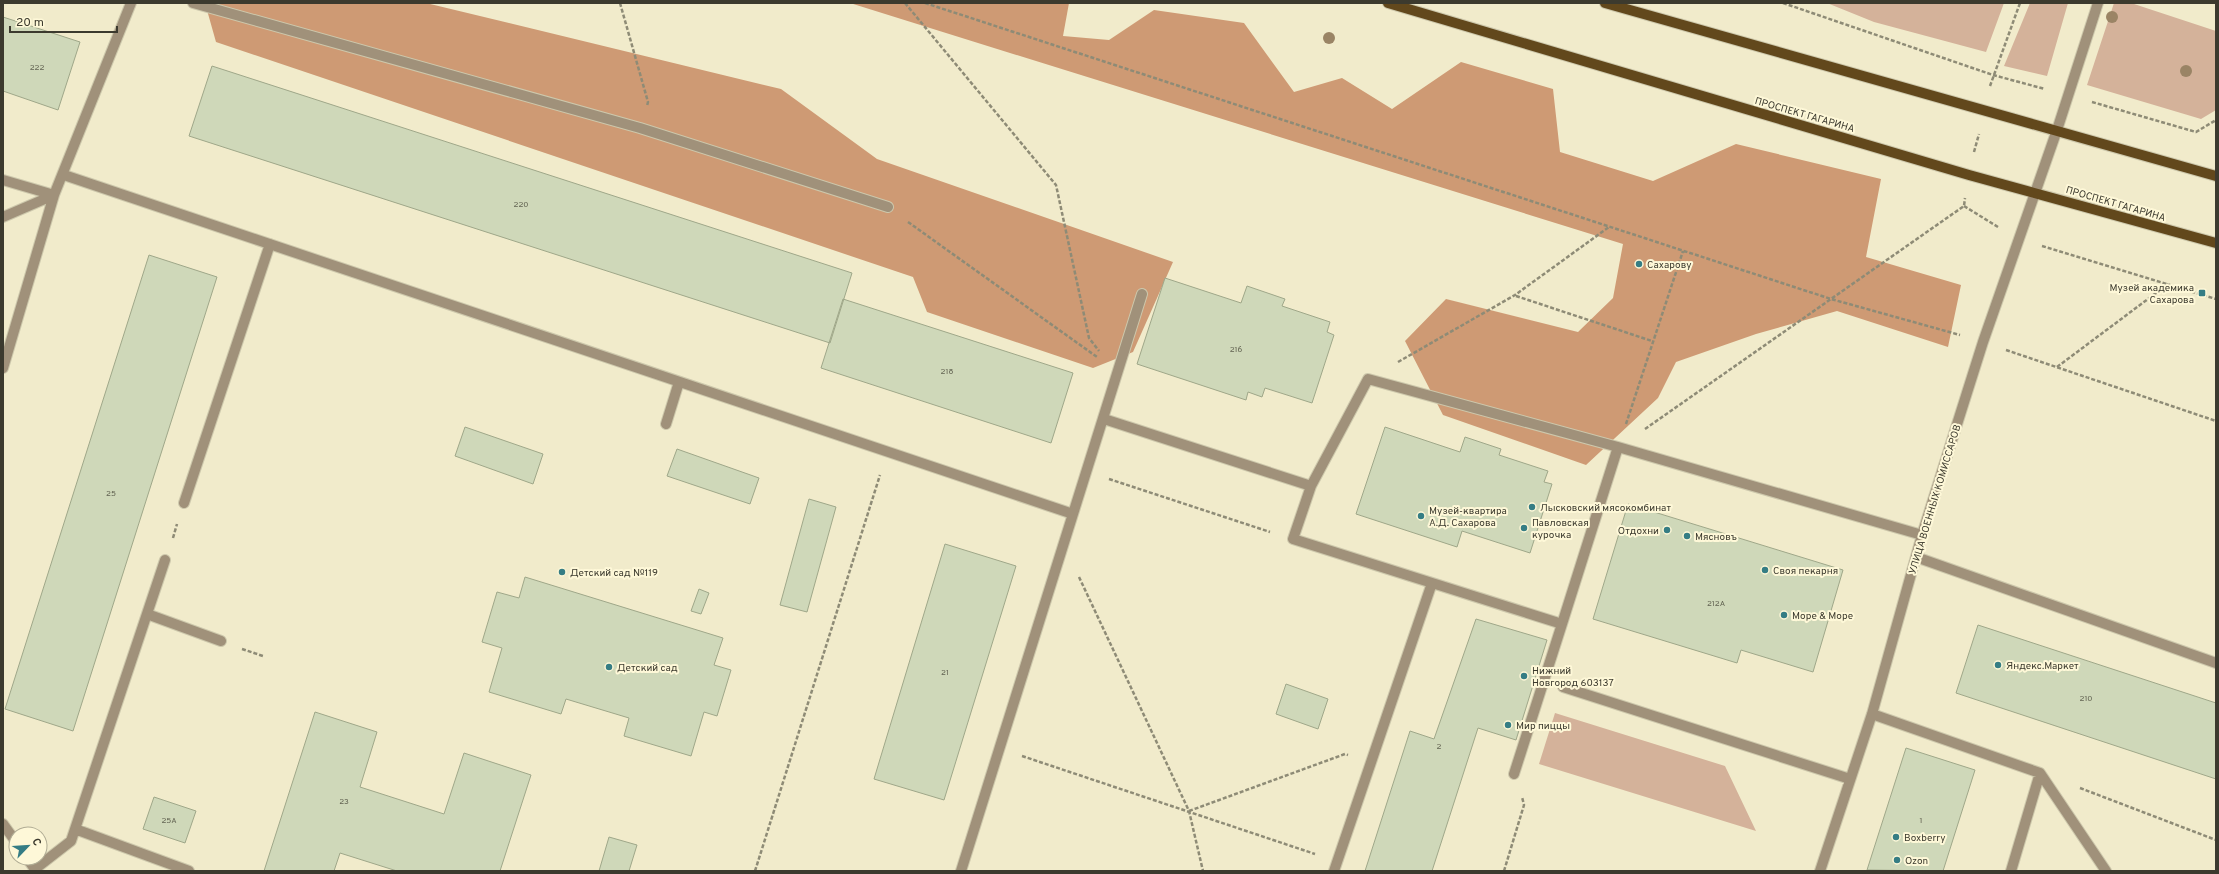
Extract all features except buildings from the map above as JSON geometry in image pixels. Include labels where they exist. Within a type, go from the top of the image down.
[{"type":"main road","name":"ПРОСПЕКТ ГАГАРИНА","points":[[1388,3],[1969,175],[2036,192],[2216,243]]},
{"type":"main road","points":[[1605,3],[2216,176]]},
{"type":"street","points":[[3,368],[54,195],[64,175],[131,3]]},
{"type":"street","points":[[193,3],[640,128],[888,207]]},
{"type":"street","name":"УЛИЦА ВОЕННЫХ КОМИССАРОВ","points":[[1820,871],[1872,714],[1922,535],[1983,342],[2036,192],[2098,3]]},
{"type":"street","points":[[64,175],[1073,514]]},
{"type":"street","points":[[3,180],[54,195]]},
{"type":"street","points":[[3,217],[54,195]]},
{"type":"street","points":[[184,503],[270,244]]},
{"type":"street","points":[[961,871],[1142,294]]},
{"type":"street","points":[[1562,624],[1293,539],[1311,486],[1368,379],[1618,448],[1922,535]]},
{"type":"street","points":[[666,424],[680,382]]},
{"type":"street","points":[[1104,419],[1311,486]]},
{"type":"street","points":[[1514,774],[1618,448]]},
{"type":"street","points":[[1916,557],[2216,663]]},
{"type":"street","points":[[35,870],[70,841],[165,560]]},
{"type":"street","points":[[1334,871],[1432,583]]},
{"type":"street","points":[[147,614],[221,641]]},
{"type":"street","points":[[1563,687],[1850,779]]},
{"type":"street","points":[[1872,714],[2040,773],[2106,871]]},
{"type":"street","points":[[2010,871],[2040,773]]},
{"type":"street","points":[[75,829],[189,871]]},
{"type":"path","points":[[620,3],[648,102],[640,128]]},
{"type":"path","points":[[905,3],[1056,185],[1089,338],[1118,372]]},
{"type":"path","points":[[925,3],[1831,299],[1983,342],[2216,421]]},
{"type":"path","points":[[1783,3],[1993,75],[2196,132],[2216,120]]},
{"type":"path","points":[[1618,448],[1964,206],[1969,175],[1993,75],[2020,3]]},
{"type":"path","points":[[1964,206],[2019,240],[2169,283],[2216,299]]},
{"type":"path","points":[[888,207],[1118,372]]},
{"type":"path","points":[[1368,379],[1515,295],[1609,227]]},
{"type":"path","points":[[1618,448],[1652,341],[1683,251]]},
{"type":"path","points":[[2057,367],[2169,283]]},
{"type":"path","points":[[1515,295],[1652,341]]},
{"type":"path","points":[[755,871],[887,452]]},
{"type":"path","points":[[1087,472],[1293,539]]},
{"type":"path","points":[[165,560],[184,503]]},
{"type":"path","points":[[1064,544],[1189,811],[1203,871]]},
{"type":"path","points":[[999,748],[1337,861]]},
{"type":"path","points":[[1189,811],[1345,754],[1371,761]]},
{"type":"path","points":[[1504,871],[1524,805],[1514,774]]},
{"type":"path","points":[[2077,787],[2216,840]]},
{"type":"shaded area","points":[[205,3],[426,3],[781,89],[877,159],[1173,262],[1133,352],[1093,368],[927,312],[913,277],[216,42]]},
{"type":"shaded area","points":[[850,3],[1069,3],[1063,36],[1109,40],[1154,10],[1244,23],[1294,92],[1342,78],[1392,109],[1461,62],[1553,89],[1560,152],[1653,181],[1736,144],[1881,179],[1866,257],[1961,285],[1948,347],[1837,311],[1756,334],[1676,362],[1658,398],[1586,465],[1443,415],[1405,341],[1446,299],[1578,332],[1613,298],[1623,244]]},
{"type":"shaded area","points":[[1827,3],[2004,3],[1986,52],[1874,22]]},
{"type":"shaded area","points":[[2030,3],[2068,3],[2047,76],[2004,66]]},
{"type":"shaded area","points":[[2114,3],[2131,3],[2216,31],[2216,110],[2201,119],[2087,85]]},
{"type":"shaded area","points":[[1555,713],[1725,766],[1756,831],[1539,764]]},
{"type":"place","name":"Сахарову","points":[[1639,264]]},
{"type":"place","name":"Музей академика Сахарова","points":[[2202,293]]},
{"type":"place","name":"Лысковский мясокомбинат","points":[[1532,507]]},
{"type":"place","name":"Музей-квартира А.Д. Сахарова","points":[[1421,516]]},
{"type":"place","name":"Павловская курочка","points":[[1524,528]]},
{"type":"place","name":"Отдохни","points":[[1667,530]]},
{"type":"place","name":"Мясновъ","points":[[1687,536]]},
{"type":"place","name":"Своя пекарня","points":[[1765,570]]},
{"type":"place","name":"Детский сад №119","points":[[562,572]]},
{"type":"place","name":"Море & Море","points":[[1784,615]]},
{"type":"place","name":"Яндекс.Маркет","points":[[1998,665]]},
{"type":"place","name":"Детский сад","points":[[609,667]]},
{"type":"place","name":"Нижний Новгород 603137","points":[[1524,676]]},
{"type":"place","name":"Мир пиццы","points":[[1508,725]]},
{"type":"place","name":"Boxberry","points":[[1896,837]]},
{"type":"place","name":"Ozon","points":[[1897,860]]}]
